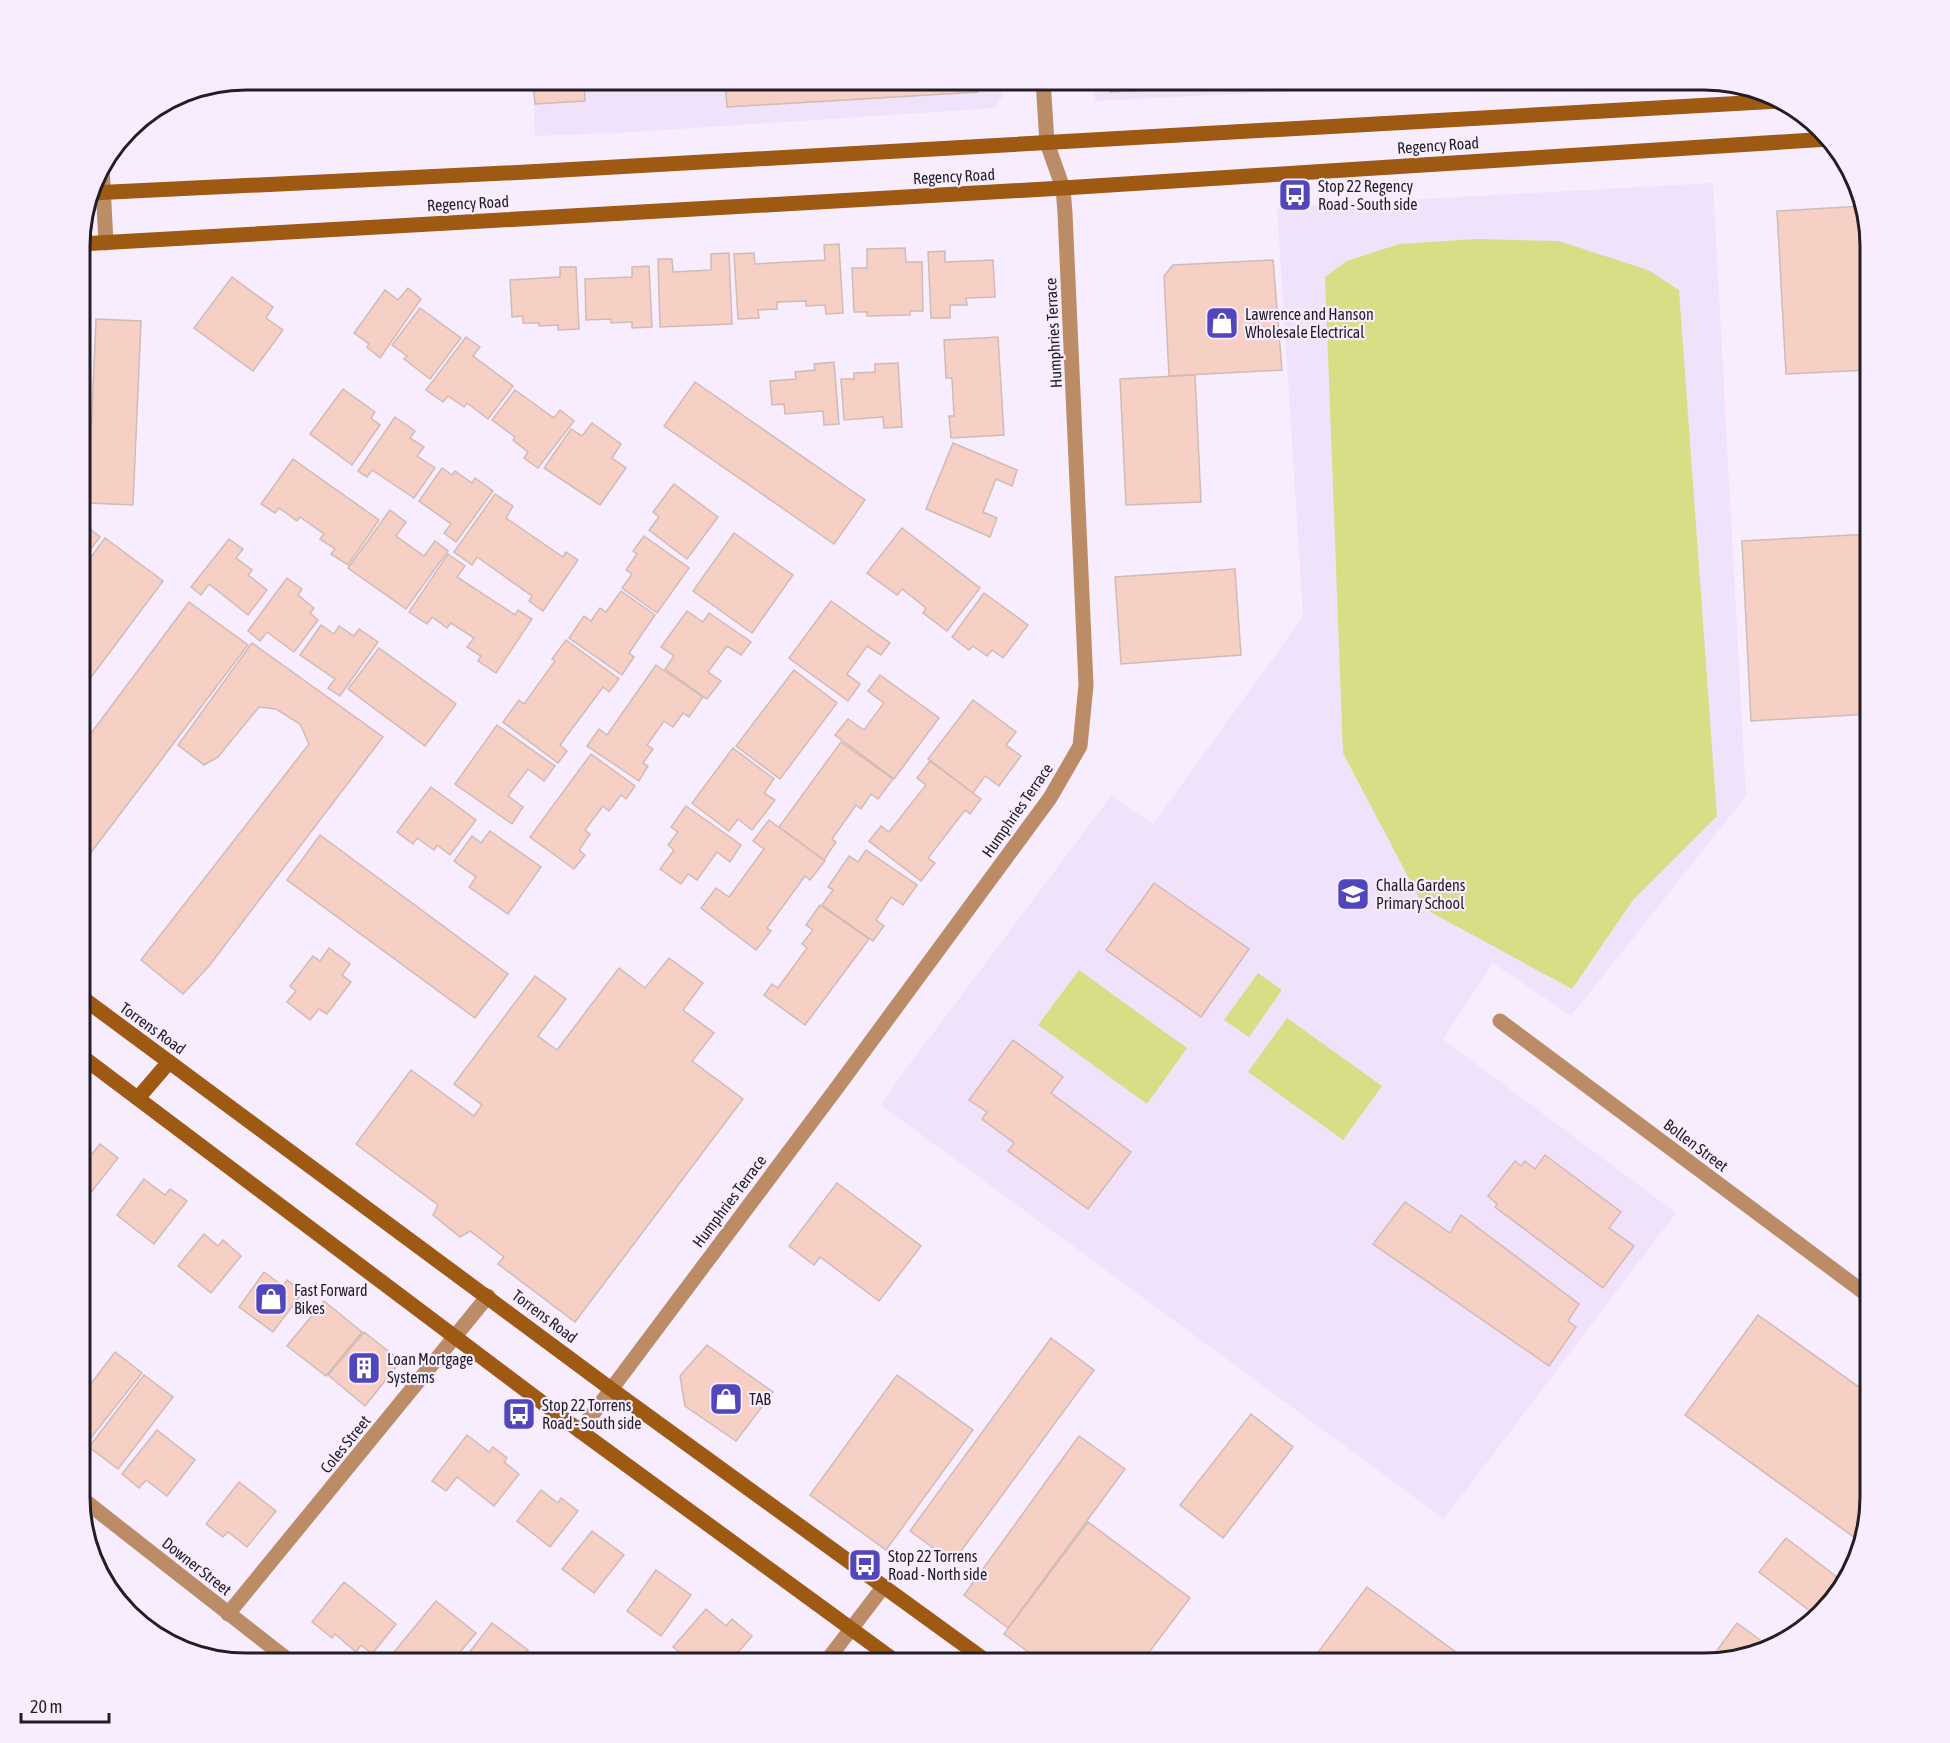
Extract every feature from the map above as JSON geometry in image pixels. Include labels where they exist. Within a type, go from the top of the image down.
[{"type":"main road","name":"Regency Road","points":[[100,192],[1047,144],[1764,102]]},
{"type":"main road","name":"Regency Road","points":[[90,244],[1063,188],[1817,140]]},
{"type":"main road","name":"Torrens Road","points":[[90,1003],[611,1389],[973,1653]]},
{"type":"main road","points":[[90,1062],[455,1338],[883,1653]]},
{"type":"main road","points":[[138,1098],[169,1062]]},
{"type":"street","name":"Humphries Terrace","points":[[580,1431],[1050,798],[1080,746],[1086,686],[1063,188],[1047,144],[1044,90]]},
{"type":"street","points":[[98,198],[106,243]]},
{"type":"street","name":"Bollen Street","points":[[1500,1021],[1860,1290]]},
{"type":"street","name":"Coles Street","points":[[228,1614],[488,1296]]},
{"type":"street","name":"Downer Street","points":[[90,1505],[278,1653]]},
{"type":"street","points":[[834,1653],[884,1586]]},
{"type":"shaded area","points":[[533,90],[1001,90],[1002,97],[995,108],[619,133],[535,136]]},
{"type":"shaded area","points":[[1094,90],[1316,90],[1095,101]]},
{"type":"shaded area","name":"Challa Gardens Primary School","points":[[1713,183],[1746,796],[1571,1016],[1493,963],[1443,1039],[1676,1213],[1444,1519],[881,1105],[1111,796],[1153,824],[1303,617],[1277,207]]},
{"type":"green space","points":[[1477,239],[1559,241],[1648,270],[1679,290],[1717,816],[1633,900],[1572,989],[1425,909],[1343,753],[1325,277],[1347,261],[1399,244]]},
{"type":"green space","points":[[1079,970],[1187,1048],[1147,1104],[1038,1025]]},
{"type":"green space","points":[[1258,973],[1282,990],[1249,1037],[1224,1020]]},
{"type":"green space","points":[[1287,1018],[1382,1086],[1343,1140],[1248,1072]]},
{"type":"building","points":[[534,90],[584,90],[585,101],[535,104]]},
{"type":"building","points":[[726,90],[978,90],[978,92],[727,107]]},
{"type":"building","points":[[1110,90],[1148,90],[1110,92]]},
{"type":"building","points":[[1855,206],[1860,236],[1860,370],[1786,374],[1777,211]]},
{"type":"building","points":[[839,244],[843,313],[826,314],[825,305],[806,306],[806,301],[777,302],[777,309],[758,310],[759,318],[738,319],[734,254],[754,253],[755,264],[825,260],[824,245]]},
{"type":"building","points":[[905,248],[906,262],[922,262],[923,311],[910,311],[910,315],[867,316],[867,312],[854,312],[852,268],[867,268],[867,249]]},
{"type":"building","points":[[945,251],[945,262],[993,260],[995,297],[966,298],[967,305],[950,305],[950,318],[931,318],[928,252]]},
{"type":"building","points":[[729,253],[732,324],[660,327],[658,259],[672,259],[673,272],[711,270],[711,254]]},
{"type":"building","name":"Lawrence and Hanson Wholesale Electrical","points":[[1273,260],[1282,370],[1169,376],[1164,276],[1173,265]]},
{"type":"building","points":[[649,266],[652,327],[632,328],[632,322],[611,323],[611,319],[586,320],[585,279],[632,277],[632,267]]},
{"type":"building","points":[[560,267],[576,267],[579,329],[558,330],[558,325],[539,326],[539,323],[523,323],[523,316],[512,317],[510,280],[560,277]]},
{"type":"building","points":[[232,277],[273,307],[266,318],[283,330],[253,371],[194,328]]},
{"type":"building","points":[[408,288],[421,299],[380,358],[367,347],[369,344],[354,333],[385,290],[398,300]]},
{"type":"building","points":[[420,308],[461,338],[430,379],[404,359],[407,356],[392,345]]},
{"type":"building","points":[[96,319],[141,321],[133,505],[90,503]]},
{"type":"building","points":[[466,337],[480,347],[473,356],[513,386],[488,419],[467,403],[464,407],[448,396],[443,402],[426,390]]},
{"type":"building","points":[[998,337],[1004,435],[951,438],[949,416],[954,416],[952,378],[946,378],[944,340]]},
{"type":"building","points":[[834,362],[839,424],[824,425],[823,411],[785,414],[784,404],[772,405],[770,381],[796,379],[795,372],[815,370],[814,364]]},
{"type":"building","points":[[898,363],[902,427],[884,428],[883,417],[844,420],[841,379],[854,379],[854,373],[875,372],[875,364]]},
{"type":"building","points":[[1195,375],[1201,502],[1126,505],[1120,379]]},
{"type":"building","points":[[695,382],[865,500],[834,544],[664,426]]},
{"type":"building","points":[[343,389],[375,412],[371,418],[380,425],[352,465],[310,434]]},
{"type":"building","points":[[515,390],[554,418],[560,410],[574,421],[538,468],[524,458],[528,452],[513,440],[515,437],[492,420]]},
{"type":"building","points":[[395,417],[415,431],[410,438],[424,447],[417,456],[435,468],[414,498],[372,470],[367,477],[358,471]]},
{"type":"building","points":[[592,423],[621,444],[612,458],[626,468],[600,505],[544,468],[571,429],[582,436]]},
{"type":"building","points":[[953,443],[1017,470],[1012,486],[996,479],[983,512],[997,518],[990,537],[926,509]]},
{"type":"building","points":[[293,459],[379,520],[348,565],[331,554],[335,549],[320,539],[324,534],[300,517],[297,521],[279,508],[275,513],[261,504]]},
{"type":"building","points":[[442,468],[452,475],[455,471],[472,483],[475,478],[493,491],[456,542],[444,533],[451,524],[419,501]]},
{"type":"building","points":[[674,484],[718,517],[687,559],[649,530],[659,517],[653,512]]},
{"type":"building","points":[[495,494],[513,506],[506,518],[563,557],[566,552],[578,560],[543,611],[529,601],[532,596],[477,557],[472,565],[454,552]]},
{"type":"building","points":[[390,510],[406,522],[396,536],[424,556],[435,541],[448,551],[406,609],[348,568]]},
{"type":"building","points":[[902,528],[980,588],[947,631],[923,613],[926,608],[902,589],[897,595],[867,573]]},
{"type":"building","points":[[90,529],[100,537],[90,550]]},
{"type":"building","points":[[734,533],[793,575],[752,633],[693,591]]},
{"type":"building","points":[[1860,535],[1860,715],[1751,721],[1742,541]]},
{"type":"building","points":[[644,536],[689,568],[657,613],[622,588],[632,574],[626,570],[637,554],[633,551]]},
{"type":"building","points":[[105,538],[163,581],[90,679],[90,558]]},
{"type":"building","points":[[229,539],[243,549],[236,558],[252,570],[248,575],[267,590],[248,615],[209,584],[201,595],[191,587]]},
{"type":"building","points":[[448,554],[465,566],[457,577],[515,615],[518,610],[532,619],[496,673],[478,661],[481,656],[467,647],[474,638],[451,623],[447,628],[432,617],[427,624],[409,612]]},
{"type":"building","points":[[1235,569],[1241,655],[1121,664],[1115,577]]},
{"type":"building","points":[[287,578],[302,589],[298,595],[314,608],[310,613],[318,620],[294,652],[267,632],[260,641],[248,631]]},
{"type":"building","points":[[621,591],[655,615],[629,653],[634,657],[622,675],[569,638],[584,616],[591,621],[600,608],[606,612]]},
{"type":"building","points":[[984,593],[1028,625],[1003,658],[992,650],[987,656],[973,646],[969,650],[952,637]]},
{"type":"building","points":[[831,601],[890,643],[881,655],[867,646],[847,674],[860,684],[848,701],[789,658]]},
{"type":"building","points":[[189,602],[248,645],[90,854],[90,735]]},
{"type":"building","points":[[687,611],[703,622],[709,613],[751,642],[741,655],[727,646],[708,672],[721,681],[707,699],[665,669],[674,656],[661,647]]},
{"type":"building","points":[[321,625],[334,634],[339,626],[354,636],[359,629],[378,642],[340,696],[328,688],[335,679],[300,655]]},
{"type":"building","points":[[566,640],[619,679],[609,692],[603,687],[560,745],[567,751],[558,763],[503,722],[519,700],[524,704],[555,661],[552,659]]},
{"type":"building","points":[[252,643],[383,737],[209,966],[183,994],[141,960],[309,744],[300,724],[276,709],[259,707],[218,757],[204,765],[178,745]]},
{"type":"building","points":[[379,648],[456,704],[425,746],[348,689]]},
{"type":"building","points":[[656,665],[703,697],[689,717],[683,713],[673,727],[664,721],[647,745],[653,749],[643,763],[648,766],[639,781],[587,746],[599,729],[607,735]]},
{"type":"building","points":[[794,670],[837,703],[780,779],[736,746]]},
{"type":"building","points":[[880,675],[939,718],[894,779],[835,735],[848,719],[864,730],[884,703],[868,691]]},
{"type":"building","points":[[973,700],[1016,732],[1006,745],[1021,756],[999,786],[985,776],[973,793],[928,759]]},
{"type":"building","points":[[497,725],[555,766],[544,781],[528,769],[508,796],[523,807],[512,824],[455,784]]},
{"type":"building","points":[[841,742],[893,779],[878,799],[871,794],[861,809],[856,805],[832,839],[836,842],[824,860],[779,827]]},
{"type":"building","points":[[733,748],[774,779],[764,793],[775,800],[752,830],[738,819],[729,831],[692,803]]},
{"type":"building","points":[[591,754],[635,786],[626,799],[621,795],[609,811],[603,806],[585,830],[590,834],[579,850],[585,855],[574,869],[530,837]]},
{"type":"building","points":[[930,761],[981,799],[970,814],[965,810],[928,858],[935,863],[921,881],[869,841],[881,826],[889,832],[926,785],[917,778]]},
{"type":"building","points":[[431,787],[476,820],[450,855],[437,845],[434,850],[417,838],[413,844],[397,832]]},
{"type":"building","points":[[686,806],[741,845],[730,862],[717,852],[697,880],[688,874],[681,884],[660,869],[674,850],[668,845],[678,832],[671,827]]},
{"type":"building","points":[[769,820],[825,861],[810,880],[805,876],[767,928],[771,931],[756,950],[701,908],[716,888],[729,897],[764,849],[753,841]]},
{"type":"building","points":[[490,831],[541,867],[508,914],[469,887],[476,877],[454,861],[472,836],[481,843]]},
{"type":"building","points":[[320,835],[508,974],[475,1018],[287,880]]},
{"type":"building","points":[[866,850],[917,885],[903,905],[891,897],[876,920],[884,926],[873,941],[822,905],[833,890],[828,887],[849,856],[858,862]]},
{"type":"building","points":[[1154,883],[1249,949],[1201,1017],[1106,950]]},
{"type":"building","points":[[820,905],[869,939],[805,1025],[764,995],[772,984],[778,988],[807,948],[802,944],[813,930],[806,925]]},
{"type":"building","points":[[329,948],[350,964],[342,975],[351,982],[327,1014],[319,1009],[310,1020],[287,1002],[296,991],[290,986],[313,956],[320,961]]},
{"type":"building","points":[[669,958],[703,983],[683,1010],[714,1033],[692,1061],[743,1099],[575,1322],[498,1264],[504,1257],[470,1231],[460,1237],[433,1215],[438,1205],[356,1144],[411,1070],[474,1116],[482,1105],[454,1084],[535,976],[566,999],[538,1036],[557,1050],[619,968],[645,988]]},
{"type":"building","points":[[1013,1040],[1063,1077],[1051,1093],[1131,1152],[1088,1209],[1008,1151],[1014,1143],[982,1119],[987,1112],[969,1100]]},
{"type":"building","points":[[100,1144],[118,1158],[90,1194],[90,1152],[92,1154]]},
{"type":"building","points":[[1545,1155],[1621,1212],[1609,1228],[1634,1246],[1603,1288],[1495,1207],[1497,1204],[1488,1196],[1515,1161],[1521,1166],[1525,1161],[1535,1169]]},
{"type":"building","points":[[144,1179],[165,1195],[170,1189],[187,1201],[154,1244],[117,1215]]},
{"type":"building","points":[[837,1183],[921,1246],[879,1301],[820,1257],[814,1265],[789,1246]]},
{"type":"building","points":[[1405,1202],[1450,1233],[1461,1215],[1579,1304],[1568,1321],[1576,1327],[1549,1366],[1373,1244]]},
{"type":"building","points":[[204,1234],[218,1246],[223,1240],[241,1256],[211,1293],[178,1266]]},
{"type":"building","name":"Fast Forward Bikes","points":[[264,1272],[283,1286],[287,1280],[303,1292],[273,1332],[239,1307]]},
{"type":"building","points":[[324,1301],[362,1332],[326,1376],[287,1346]]},
{"type":"building","points":[[1758,1315],[1860,1388],[1860,1507],[1854,1537],[1685,1415]]},
{"type":"building","name":"Loan Mortgage Systems","points":[[364,1332],[401,1361],[365,1406],[328,1375]]},
{"type":"building","points":[[1051,1338],[1094,1370],[953,1562],[910,1531]]},
{"type":"building","points":[[707,1345],[773,1392],[736,1441],[685,1406],[680,1376]]},
{"type":"building","points":[[115,1352],[142,1373],[90,1439],[90,1385]]},
{"type":"building","points":[[144,1375],[173,1397],[118,1469],[90,1446]]},
{"type":"building","points":[[897,1375],[973,1430],[886,1550],[810,1495]]},
{"type":"building","points":[[1251,1414],[1293,1447],[1223,1538],[1180,1505]]},
{"type":"building","points":[[157,1430],[195,1460],[167,1496],[146,1480],[139,1488],[122,1474]]},
{"type":"building","points":[[467,1435],[489,1452],[493,1447],[507,1458],[504,1462],[519,1474],[494,1506],[457,1477],[446,1491],[432,1481]]},
{"type":"building","points":[[1079,1436],[1125,1469],[1008,1628],[964,1595]]},
{"type":"building","points":[[239,1482],[276,1511],[247,1547],[228,1532],[223,1537],[206,1524]]},
{"type":"building","points":[[541,1490],[558,1503],[561,1498],[578,1511],[550,1547],[517,1521]]},
{"type":"building","points":[[1088,1522],[1190,1598],[1149,1653],[1030,1653],[1004,1634]]},
{"type":"building","points":[[592,1531],[624,1555],[594,1593],[562,1569]]},
{"type":"building","points":[[1786,1538],[1838,1578],[1828,1592],[1810,1611],[1759,1572]]},
{"type":"building","points":[[656,1570],[691,1595],[661,1636],[627,1611]]},
{"type":"building","points":[[344,1582],[396,1624],[371,1653],[361,1645],[356,1652],[335,1634],[332,1638],[312,1622]]},
{"type":"building","points":[[1367,1587],[1457,1653],[1318,1653]]},
{"type":"building","points":[[436,1601],[476,1633],[459,1653],[393,1653]]},
{"type":"building","points":[[706,1609],[726,1626],[732,1619],[752,1636],[738,1653],[680,1653],[673,1647]]},
{"type":"building","points":[[492,1623],[528,1650],[525,1653],[469,1653]]},
{"type":"building","points":[[1737,1623],[1762,1642],[1734,1650],[1715,1653]]},
{"type":"place","name":"Stop 22 Regency Road - South side","points":[[1295,195]]},
{"type":"place","name":"Lawrence and Hanson Wholesale Electrical","points":[[1222,323]]},
{"type":"place","name":"Challa Gardens Primary School","points":[[1353,894]]},
{"type":"place","name":"Fast Forward Bikes","points":[[271,1299]]},
{"type":"place","name":"Loan Mortgage Systems","points":[[364,1368]]},
{"type":"place","name":"TAB","points":[[726,1399]]},
{"type":"place","name":"Stop 22 Torrens Road - South side","points":[[519,1414]]},
{"type":"place","name":"Stop 22 Torrens Road - North side","points":[[865,1565]]}]
